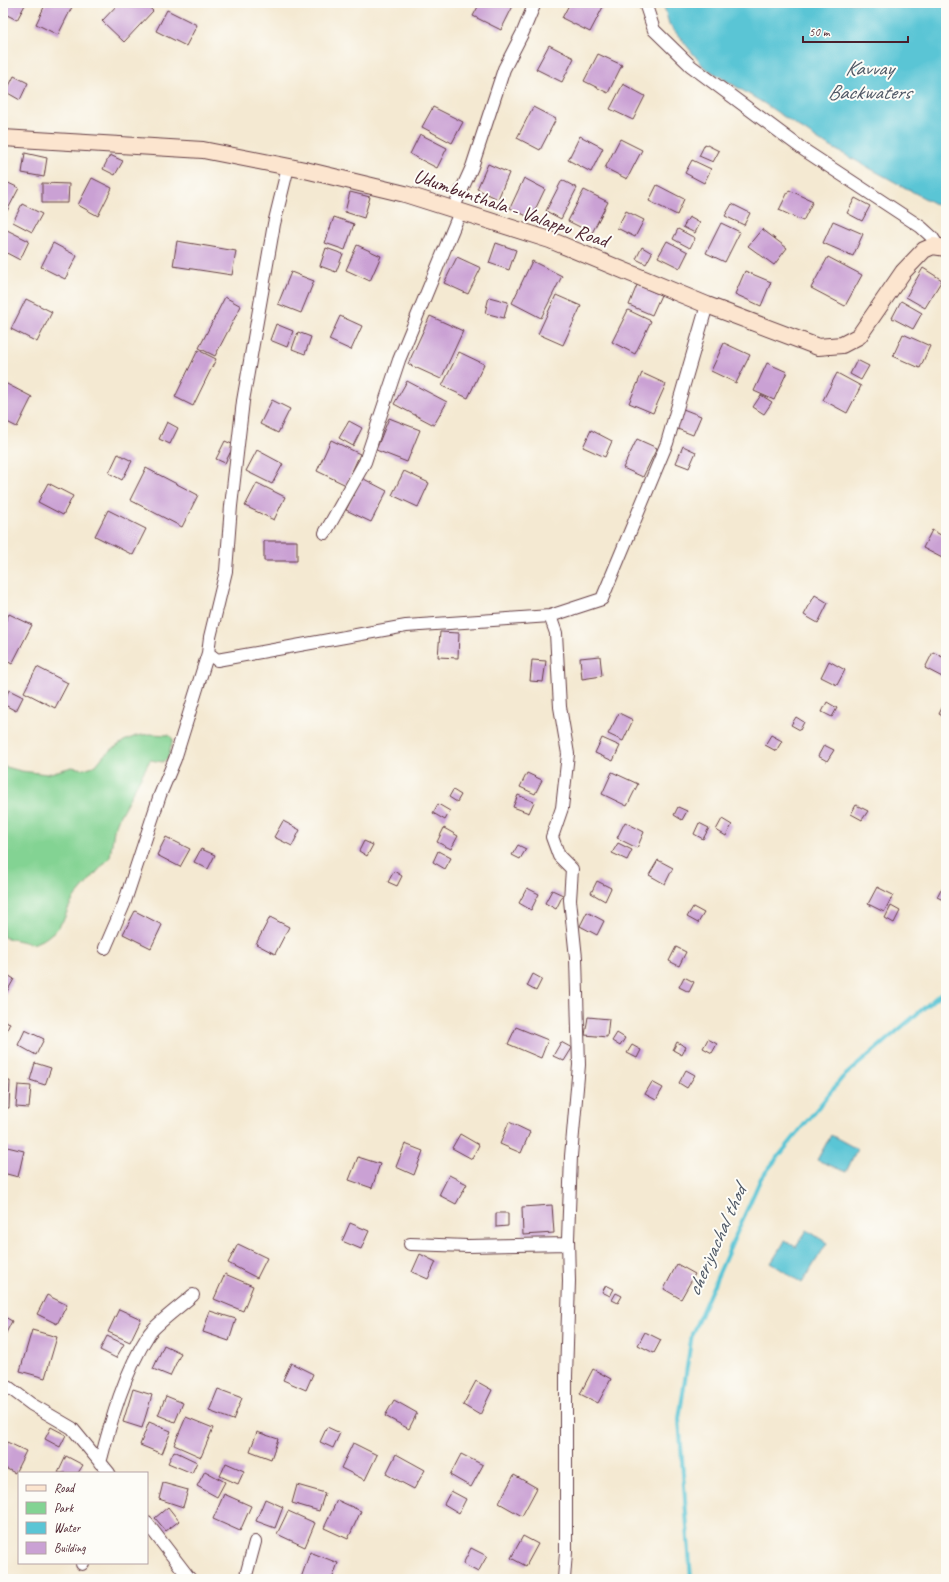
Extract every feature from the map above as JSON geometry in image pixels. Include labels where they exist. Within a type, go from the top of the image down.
[{"type":"main road","name":"Udumbunthala - Valappu Road","points":[[3,139],[203,150],[288,167],[404,194],[550,240],[707,305],[818,347],[842,345],[855,340],[864,331],[903,272],[924,250],[933,246],[942,247]]},
{"type":"street","points":[[325,533],[365,462],[400,360],[472,168],[504,69],[523,32],[535,3]]},
{"type":"street","points":[[645,3],[654,30],[667,45],[691,66],[804,150],[899,211],[921,227],[942,247]]},
{"type":"street","points":[[105,948],[124,904],[160,795],[175,759],[208,652],[210,637],[226,570],[231,506],[243,401],[274,224],[288,167]]},
{"type":"street","points":[[208,652],[216,660],[406,626],[550,616],[602,599],[667,443],[707,305]]},
{"type":"street","points":[[550,616],[556,633],[560,708],[568,754],[562,808],[552,837],[558,856],[572,869],[570,900],[576,958],[579,1065],[571,1156],[568,1244],[569,1281],[566,1376],[566,1552],[564,1579]]},
{"type":"street","points":[[410,1244],[468,1246],[568,1244]]},
{"type":"street","points":[[100,1462],[111,1422],[131,1370],[150,1333],[193,1295]]},
{"type":"street","points":[[3,1383],[31,1404],[72,1428],[108,1472]]},
{"type":"street","points":[[148,1524],[190,1579]]},
{"type":"street","points":[[245,1579],[255,1542]]},
{"type":"green space","points":[[150,734],[169,735],[173,739],[168,758],[163,762],[150,760],[119,817],[114,830],[110,857],[75,897],[57,929],[46,938],[33,944],[3,937],[3,766],[21,771],[47,774],[72,767],[84,769],[96,765],[104,755],[124,741],[136,736]]},
{"type":"water","name":"Kavvay Backwaters","points":[[663,3],[946,3],[946,210],[820,141],[765,104],[704,67],[669,24]]},
{"type":"water","points":[[831,1135],[857,1149],[846,1172],[817,1160]]},
{"type":"water","points":[[807,1230],[827,1243],[802,1283],[771,1263],[785,1241],[796,1247]]},
{"type":"building","points":[[3,3],[26,3],[17,20],[3,13]]},
{"type":"building","points":[[46,3],[74,3],[58,35],[36,24]]},
{"type":"building","points":[[119,3],[144,3],[153,11],[124,42],[102,21]]},
{"type":"building","points":[[480,3],[514,4],[501,30],[473,16]]},
{"type":"building","points":[[570,3],[605,3],[590,32],[562,18]]},
{"type":"building","points":[[167,10],[197,25],[186,46],[156,31]]},
{"type":"building","points":[[549,45],[574,58],[562,82],[536,69]]},
{"type":"building","points":[[598,54],[622,65],[608,93],[584,81]]},
{"type":"building","points":[[14,76],[28,83],[20,100],[6,92]]},
{"type":"building","points":[[623,84],[645,96],[633,120],[610,109]]},
{"type":"building","points":[[433,107],[463,122],[452,143],[422,127]]},
{"type":"building","points":[[533,107],[556,119],[540,150],[517,138]]},
{"type":"building","points":[[420,134],[447,148],[437,168],[410,154]]},
{"type":"building","points":[[580,136],[603,148],[591,172],[568,160]]},
{"type":"building","points":[[620,139],[642,150],[627,179],[605,168]]},
{"type":"building","points":[[705,144],[719,151],[713,162],[699,156]]},
{"type":"building","points":[[25,153],[47,158],[44,177],[22,173]]},
{"type":"building","points":[[110,155],[123,161],[115,175],[103,169]]},
{"type":"building","points":[[692,160],[711,169],[704,183],[685,173]]},
{"type":"building","points":[[488,164],[509,173],[498,199],[477,189]]},
{"type":"building","points":[[92,178],[112,188],[98,216],[78,205]]},
{"type":"building","points":[[524,178],[545,189],[531,218],[510,208]]},
{"type":"building","points":[[562,180],[577,188],[561,219],[546,211]]},
{"type":"building","points":[[4,181],[19,188],[7,211],[3,209]]},
{"type":"building","points":[[42,183],[69,184],[68,203],[42,203]]},
{"type":"building","points":[[657,185],[684,199],[677,215],[649,201]]},
{"type":"building","points":[[584,190],[608,202],[592,233],[568,221]]},
{"type":"building","points":[[789,190],[813,201],[803,221],[779,210]]},
{"type":"building","points":[[350,192],[370,197],[364,218],[345,212]]},
{"type":"building","points":[[855,198],[870,206],[862,221],[847,213]]},
{"type":"building","points":[[22,204],[42,214],[32,232],[13,222]]},
{"type":"building","points":[[732,204],[750,213],[744,225],[725,216]]},
{"type":"building","points":[[626,211],[644,220],[635,237],[617,228]]},
{"type":"building","points":[[334,217],[354,224],[345,250],[325,243]]},
{"type":"building","points":[[689,217],[700,223],[695,233],[683,227]]},
{"type":"building","points":[[833,221],[863,234],[853,256],[823,243]]},
{"type":"building","points":[[721,223],[740,232],[725,262],[706,253]]},
{"type":"building","points":[[3,228],[29,241],[20,260],[3,251]]},
{"type":"building","points":[[678,229],[695,238],[690,248],[673,239]]},
{"type":"building","points":[[762,229],[787,248],[774,265],[748,246]]},
{"type":"building","points":[[177,241],[236,251],[232,275],[173,266]]},
{"type":"building","points":[[667,241],[688,252],[680,268],[658,257]]},
{"type":"building","points":[[53,243],[77,256],[65,279],[41,267]]},
{"type":"building","points":[[496,243],[516,250],[509,270],[489,263]]},
{"type":"building","points":[[357,245],[381,256],[370,281],[346,270]]},
{"type":"building","points":[[642,247],[652,253],[646,264],[636,259]]},
{"type":"building","points":[[326,248],[343,254],[336,272],[320,266]]},
{"type":"building","points":[[457,257],[481,268],[468,294],[444,283]]},
{"type":"building","points":[[828,257],[862,275],[845,306],[811,288]]},
{"type":"building","points":[[532,261],[562,276],[541,318],[512,303]]},
{"type":"building","points":[[923,268],[942,280],[925,308],[906,297]]},
{"type":"building","points":[[745,271],[771,282],[761,306],[735,294]]},
{"type":"building","points":[[291,272],[314,281],[301,313],[278,304]]},
{"type":"building","points":[[637,285],[661,295],[652,315],[629,305]]},
{"type":"building","points":[[556,295],[581,306],[563,345],[538,334]]},
{"type":"building","points":[[225,297],[241,306],[215,356],[199,348]]},
{"type":"building","points":[[489,297],[508,302],[504,318],[485,313]]},
{"type":"building","points":[[26,299],[52,312],[37,342],[11,329]]},
{"type":"building","points":[[901,301],[922,313],[913,329],[892,318]]},
{"type":"building","points":[[628,310],[651,321],[635,354],[612,342]]},
{"type":"building","points":[[340,316],[362,326],[351,350],[329,340]]},
{"type":"building","points":[[430,316],[463,331],[441,379],[408,364]]},
{"type":"building","points":[[276,324],[293,331],[287,347],[270,340]]},
{"type":"building","points":[[298,332],[311,337],[305,354],[292,349]]},
{"type":"building","points":[[903,334],[930,346],[920,368],[893,356]]},
{"type":"building","points":[[724,343],[750,355],[736,383],[711,371]]},
{"type":"building","points":[[198,350],[216,359],[193,406],[175,397]]},
{"type":"building","points":[[459,352],[484,364],[468,398],[442,386]]},
{"type":"building","points":[[857,360],[869,366],[861,380],[850,374]]},
{"type":"building","points":[[767,363],[787,372],[774,400],[754,391]]},
{"type":"building","points":[[642,373],[666,384],[653,413],[629,403]]},
{"type":"building","points":[[837,373],[861,386],[847,413],[823,400]]},
{"type":"building","points":[[407,381],[447,402],[434,425],[394,404]]},
{"type":"building","points":[[3,382],[32,397],[17,427],[3,420]]},
{"type":"building","points":[[761,395],[772,402],[764,414],[753,407]]},
{"type":"building","points":[[272,400],[290,409],[278,433],[260,424]]},
{"type":"building","points":[[683,409],[701,416],[693,435],[675,428]]},
{"type":"building","points":[[389,418],[420,430],[407,462],[376,450]]},
{"type":"building","points":[[349,421],[362,428],[353,446],[339,438]]},
{"type":"building","points":[[167,422],[178,428],[170,444],[159,439]]},
{"type":"building","points":[[591,430],[612,441],[605,457],[583,447]]},
{"type":"building","points":[[637,439],[657,448],[643,477],[623,468]]},
{"type":"building","points":[[331,440],[360,454],[346,485],[317,471]]},
{"type":"building","points":[[225,441],[234,445],[225,463],[216,459]]},
{"type":"building","points":[[683,446],[696,452],[689,468],[676,463]]},
{"type":"building","points":[[257,450],[283,464],[272,484],[246,471]]},
{"type":"building","points":[[118,454],[132,461],[122,480],[109,473]]},
{"type":"building","points":[[146,468],[198,495],[182,527],[130,500]]},
{"type":"building","points":[[404,471],[429,483],[418,507],[392,495]]},
{"type":"building","points":[[362,478],[387,491],[371,522],[346,510]]},
{"type":"building","points":[[48,483],[73,496],[63,515],[38,502]]},
{"type":"building","points":[[257,483],[285,497],[274,520],[245,506]]},
{"type":"building","points":[[108,510],[146,529],[133,555],[95,536]]},
{"type":"building","points":[[932,530],[946,538],[946,560],[923,548]]},
{"type":"building","points":[[264,541],[297,541],[297,561],[264,561]]},
{"type":"building","points":[[815,595],[828,603],[818,623],[804,615]]},
{"type":"building","points":[[9,614],[32,625],[12,664],[3,659],[3,626]]},
{"type":"building","points":[[440,632],[459,633],[458,658],[438,657]]},
{"type":"building","points":[[933,652],[946,659],[946,679],[925,668]]},
{"type":"building","points":[[600,656],[602,676],[582,679],[580,658]]},
{"type":"building","points":[[532,660],[546,661],[543,682],[530,681]]},
{"type":"building","points":[[829,661],[845,670],[837,685],[821,677]]},
{"type":"building","points":[[37,667],[68,683],[55,708],[24,692]]},
{"type":"building","points":[[9,690],[23,697],[16,711],[3,704]]},
{"type":"building","points":[[946,700],[946,718],[939,714]]},
{"type":"building","points":[[827,702],[837,708],[832,717],[822,712]]},
{"type":"building","points":[[619,713],[633,720],[623,741],[608,734]]},
{"type":"building","points":[[796,717],[804,722],[800,730],[791,725]]},
{"type":"building","points":[[771,735],[782,741],[776,751],[765,745]]},
{"type":"building","points":[[602,738],[620,746],[613,761],[595,753]]},
{"type":"building","points":[[824,745],[834,750],[827,761],[818,756]]},
{"type":"building","points":[[612,772],[638,784],[627,806],[602,794]]},
{"type":"building","points":[[527,773],[542,780],[535,794],[520,787]]},
{"type":"building","points":[[453,790],[461,795],[457,802],[449,797]]},
{"type":"building","points":[[518,795],[534,802],[529,813],[513,807]]},
{"type":"building","points":[[438,804],[450,811],[445,820],[433,813]]},
{"type":"building","points":[[856,805],[868,811],[862,820],[851,814]]},
{"type":"building","points":[[678,807],[687,811],[682,820],[674,815]]},
{"type":"building","points":[[722,819],[732,825],[726,836],[716,830]]},
{"type":"building","points":[[283,821],[300,830],[292,846],[274,837]]},
{"type":"building","points":[[625,822],[644,832],[637,848],[617,838]]},
{"type":"building","points":[[699,823],[709,828],[703,839],[694,834]]},
{"type":"building","points":[[444,828],[458,836],[451,849],[437,842]]},
{"type":"building","points":[[166,837],[190,849],[180,867],[157,855]]},
{"type":"building","points":[[364,841],[373,845],[367,856],[359,851]]},
{"type":"building","points":[[618,843],[632,850],[627,860],[612,853]]},
{"type":"building","points":[[518,845],[526,849],[520,859],[512,855]]},
{"type":"building","points":[[201,849],[215,855],[208,869],[194,862]]},
{"type":"building","points":[[438,851],[451,858],[445,869],[433,862]]},
{"type":"building","points":[[658,860],[673,868],[665,884],[649,875]]},
{"type":"building","points":[[394,871],[402,876],[397,886],[388,882]]},
{"type":"building","points":[[597,881],[611,888],[605,901],[591,893]]},
{"type":"building","points":[[877,887],[893,895],[884,912],[868,904]]},
{"type":"building","points":[[527,888],[539,894],[531,910],[519,903]]},
{"type":"building","points":[[941,889],[946,892],[945,901],[937,897]]},
{"type":"building","points":[[552,890],[563,895],[556,909],[545,903]]},
{"type":"building","points":[[891,906],[900,911],[894,923],[885,918]]},
{"type":"building","points":[[693,907],[704,913],[698,923],[687,917]]},
{"type":"building","points":[[135,911],[162,925],[151,948],[123,934]]},
{"type":"building","points":[[587,912],[604,921],[597,935],[580,926]]},
{"type":"building","points":[[270,917],[289,927],[275,954],[256,944]]},
{"type":"building","points":[[676,947],[686,952],[679,966],[669,961]]},
{"type":"building","points":[[3,972],[14,979],[5,995],[3,994]]},
{"type":"building","points":[[533,974],[542,979],[536,991],[527,986]]},
{"type":"building","points":[[684,977],[694,982],[689,992],[679,987]]},
{"type":"building","points":[[588,1017],[609,1019],[607,1037],[585,1035]]},
{"type":"building","points":[[3,1020],[10,1023],[3,1039]]},
{"type":"building","points":[[516,1027],[548,1040],[541,1058],[508,1044]]},
{"type":"building","points":[[25,1030],[44,1039],[36,1055],[18,1045]]},
{"type":"building","points":[[617,1033],[625,1038],[620,1046],[612,1041]]},
{"type":"building","points":[[708,1039],[717,1044],[712,1053],[703,1048]]},
{"type":"building","points":[[561,1042],[572,1048],[564,1061],[553,1056]]},
{"type":"building","points":[[677,1042],[686,1047],[682,1055],[673,1050]]},
{"type":"building","points":[[632,1045],[641,1050],[637,1058],[627,1053]]},
{"type":"building","points":[[35,1063],[51,1068],[45,1085],[30,1080]]},
{"type":"building","points":[[686,1070],[695,1075],[687,1088],[679,1083]]},
{"type":"building","points":[[3,1081],[10,1081],[9,1108],[3,1108]]},
{"type":"building","points":[[652,1082],[663,1088],[656,1100],[645,1094]]},
{"type":"building","points":[[18,1085],[31,1086],[29,1108],[16,1107]]},
{"type":"building","points":[[509,1122],[530,1132],[521,1153],[500,1144]]},
{"type":"building","points":[[460,1134],[479,1145],[472,1159],[452,1148]]},
{"type":"building","points":[[405,1144],[423,1151],[414,1175],[396,1167]]},
{"type":"building","points":[[3,1146],[24,1151],[18,1177],[3,1173]]},
{"type":"building","points":[[358,1157],[380,1164],[372,1188],[349,1180]]},
{"type":"building","points":[[449,1175],[467,1184],[456,1204],[439,1195]]},
{"type":"building","points":[[552,1205],[554,1233],[523,1235],[522,1207]]},
{"type":"building","points":[[496,1213],[508,1213],[508,1226],[496,1227]]},
{"type":"building","points":[[350,1223],[369,1231],[361,1249],[342,1241]]},
{"type":"building","points":[[238,1244],[267,1258],[257,1278],[228,1263]]},
{"type":"building","points":[[420,1254],[436,1262],[428,1279],[412,1272]]},
{"type":"building","points":[[677,1264],[695,1274],[681,1299],[664,1289]]},
{"type":"building","points":[[225,1274],[253,1286],[243,1311],[214,1299]]},
{"type":"building","points":[[606,1285],[614,1289],[610,1296],[602,1292]]},
{"type":"building","points":[[616,1293],[622,1296],[618,1303],[612,1300]]},
{"type":"building","points":[[47,1295],[67,1305],[57,1324],[37,1314]]},
{"type":"building","points":[[119,1309],[141,1319],[130,1342],[108,1332]]},
{"type":"building","points":[[210,1311],[236,1319],[229,1341],[203,1332]]},
{"type":"building","points":[[3,1316],[12,1321],[3,1339]]},
{"type":"building","points":[[32,1330],[57,1337],[45,1378],[20,1371]]},
{"type":"building","points":[[645,1332],[661,1340],[654,1353],[638,1345]]},
{"type":"building","points":[[107,1336],[124,1344],[116,1358],[100,1350]]},
{"type":"building","points":[[164,1345],[181,1353],[170,1376],[153,1369]]},
{"type":"building","points":[[291,1363],[313,1374],[306,1390],[283,1380]]},
{"type":"building","points":[[593,1369],[611,1379],[598,1403],[580,1394]]},
{"type":"building","points":[[476,1381],[492,1390],[480,1415],[463,1405]]},
{"type":"building","points":[[133,1389],[152,1395],[142,1428],[123,1422]]},
{"type":"building","points":[[218,1389],[242,1398],[233,1420],[209,1411]]},
{"type":"building","points":[[166,1396],[183,1403],[175,1422],[158,1415]]},
{"type":"building","points":[[394,1400],[417,1413],[409,1429],[385,1416]]},
{"type":"building","points":[[186,1417],[213,1428],[201,1457],[174,1445]]},
{"type":"building","points":[[149,1422],[171,1431],[162,1454],[140,1445]]},
{"type":"building","points":[[51,1427],[66,1435],[60,1447],[45,1439]]},
{"type":"building","points":[[327,1427],[340,1433],[333,1448],[320,1442]]},
{"type":"building","points":[[257,1432],[278,1439],[271,1459],[250,1451]]},
{"type":"building","points":[[7,1442],[26,1451],[15,1473],[3,1467],[3,1451]]},
{"type":"building","points":[[353,1443],[377,1455],[365,1480],[341,1468]]},
{"type":"building","points":[[174,1451],[197,1462],[192,1473],[168,1463]]},
{"type":"building","points":[[396,1454],[425,1470],[414,1489],[386,1474]]},
{"type":"building","points":[[461,1454],[483,1465],[471,1487],[450,1475]]},
{"type":"building","points":[[66,1456],[83,1465],[79,1472],[58,1472]]},
{"type":"building","points":[[226,1463],[244,1471],[238,1484],[220,1476]]},
{"type":"building","points":[[205,1471],[225,1482],[217,1497],[197,1486]]},
{"type":"building","points":[[514,1475],[537,1488],[522,1516],[499,1503]]},
{"type":"building","points":[[163,1483],[188,1490],[183,1507],[159,1499]]},
{"type":"building","points":[[297,1485],[325,1493],[319,1511],[292,1503]]},
{"type":"building","points":[[451,1491],[466,1499],[459,1513],[444,1504]]},
{"type":"building","points":[[224,1494],[251,1506],[240,1531],[213,1519]]},
{"type":"building","points":[[265,1499],[283,1507],[275,1528],[256,1521]]},
{"type":"building","points":[[337,1500],[361,1511],[348,1539],[324,1528]]},
{"type":"building","points":[[168,1507],[179,1521],[166,1531],[155,1518]]},
{"type":"building","points":[[288,1511],[315,1523],[305,1547],[277,1534]]},
{"type":"building","points":[[523,1536],[538,1544],[526,1566],[511,1558]]},
{"type":"building","points":[[471,1548],[487,1556],[478,1572],[463,1564]]},
{"type":"building","points":[[310,1552],[338,1563],[332,1579],[301,1578]]},
{"type":"waterway","name":"cheriyachal thod","points":[[691,1579],[679,1419],[692,1334],[761,1178],[842,1078],[946,989]]}]
